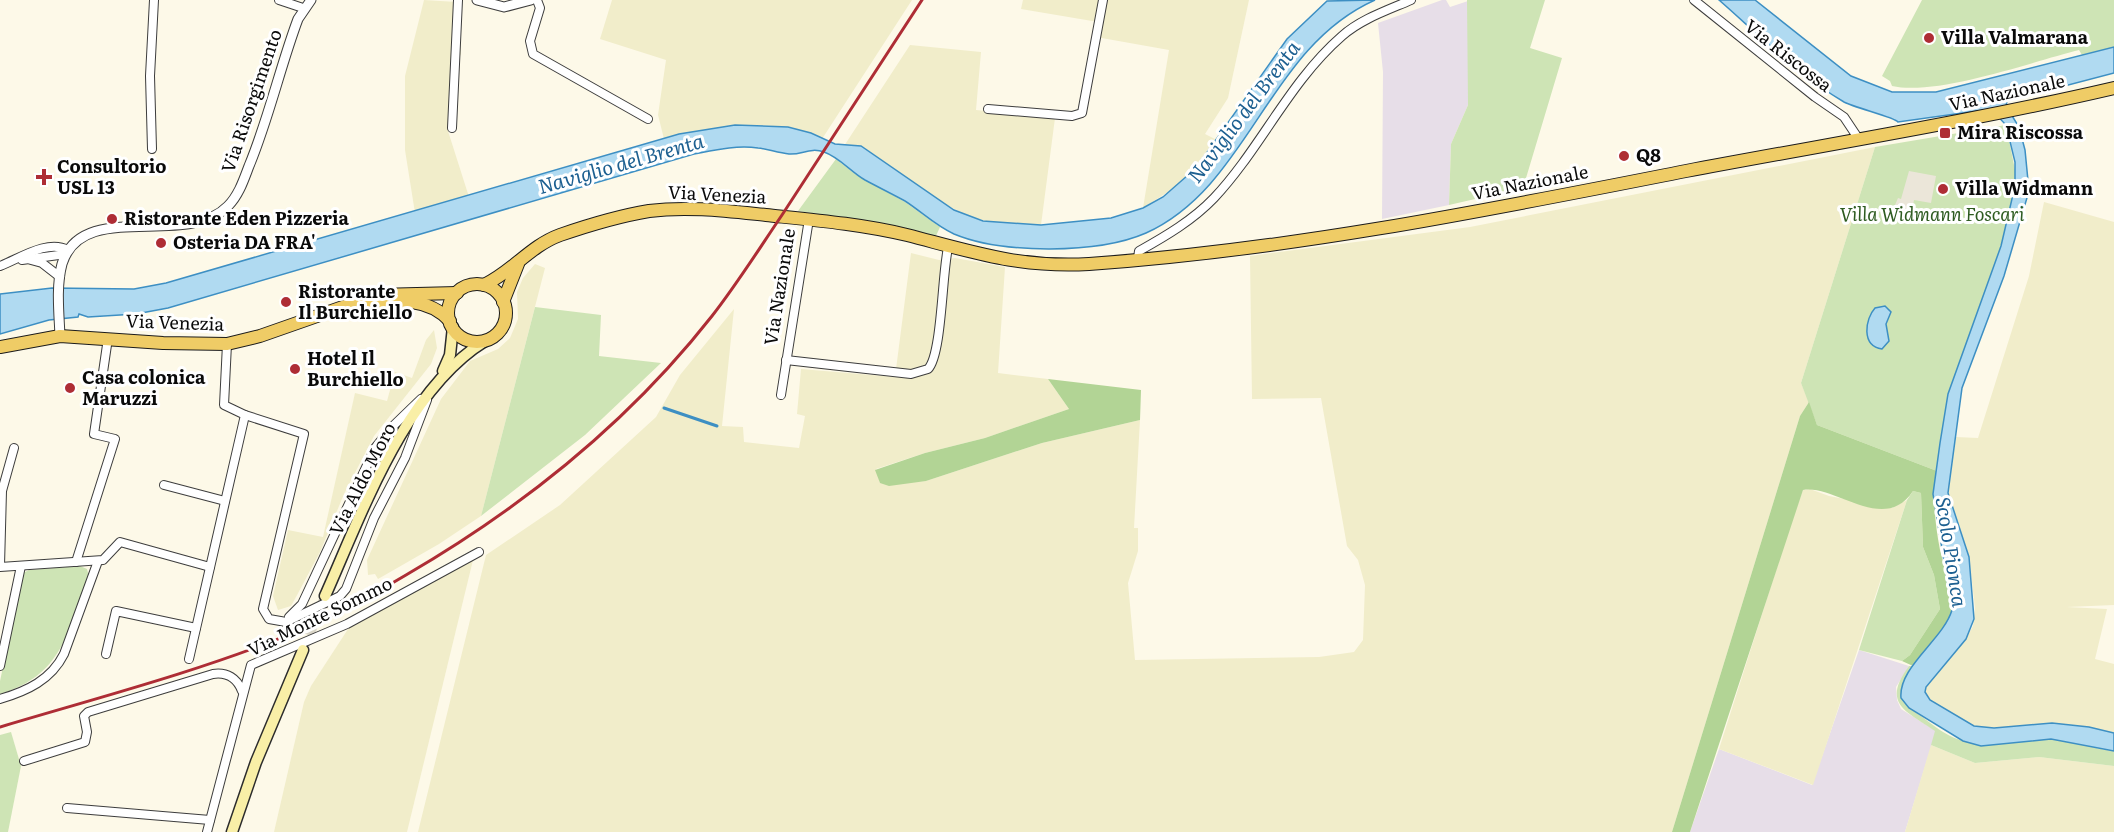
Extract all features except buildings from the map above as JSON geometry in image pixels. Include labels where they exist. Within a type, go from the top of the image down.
[{"type":"main road","name":"Via Nazionale","points":[[782,217],[888,231],[985,257],[1047,265],[1138,258],[1298,241],[1390,228],[1858,138],[1996,115],[2114,88]]},
{"type":"main road","name":"Via Venezia","points":[[483,285],[500,278],[534,247],[555,237],[652,211],[705,209],[782,217]]},
{"type":"main road","points":[[504,302],[519,262]]},
{"type":"main road","points":[[471,285],[483,285],[496,291],[504,302],[506,314],[503,326],[496,335],[485,341],[466,340],[451,324],[449,306],[457,293],[471,285]]},
{"type":"main road","name":"Via Venezia","points":[[0,347],[60,330],[163,344],[227,344],[260,336],[387,293],[430,296],[457,293]]},
{"type":"main road","name":"Via Venezia","points":[[344,306],[412,302],[434,308],[451,324]]},
{"type":"main road","name":"Via Aldo Moro","points":[[438,380],[450,355],[451,324]]},
{"type":"main road","name":"Via Aldo Moro","points":[[325,596],[372,492],[430,390],[468,351],[485,341]]},
{"type":"main road","points":[[232,832],[256,762],[303,650]]},
{"type":"street","points":[[152,149],[150,75],[154,0]]},
{"type":"street","points":[[279,0],[303,8]]},
{"type":"street","name":"Via Risorgimento","points":[[67,252],[80,238],[96,231],[196,223],[216,215],[227,207],[239,191],[256,149],[291,38],[303,8],[311,0]]},
{"type":"street","points":[[452,128],[458,0]]},
{"type":"street","points":[[477,0],[504,7],[531,0]]},
{"type":"street","points":[[537,0],[540,8],[530,41],[533,54],[648,119]]},
{"type":"street","points":[[988,109],[1072,116],[1082,113],[1103,0]]},
{"type":"street","points":[[1138,258],[1139,251],[1192,218],[1213,200],[1293,88],[1343,34],[1411,0]]},
{"type":"street","name":"Via Riscossa","points":[[1694,0],[1806,90],[1844,117],[1858,138]]},
{"type":"street","name":"Via Nazionale","points":[[781,395],[809,219]]},
{"type":"street","points":[[0,267],[49,248],[60,247],[67,252],[60,280],[60,330]]},
{"type":"street","name":"Via Nazionale","points":[[786,360],[910,374],[928,369],[936,354],[948,248]]},
{"type":"street","points":[[14,261],[42,263],[60,280]]},
{"type":"street","points":[[76,562],[115,439],[94,434],[108,338]]},
{"type":"street","points":[[189,659],[245,415],[224,405],[227,344]]},
{"type":"street","name":"Via Monte Sommo","points":[[277,622],[292,615],[302,604],[375,448],[392,427],[430,390]]},
{"type":"street","name":"Via Monte Sommo","points":[[245,415],[304,434],[263,609],[265,616],[277,622],[286,622],[340,596],[346,589],[374,518],[416,433],[430,390]]},
{"type":"street","points":[[14,448],[2,492],[0,567],[98,561],[106,558],[115,545],[121,542],[210,567]]},
{"type":"street","points":[[164,485],[225,501]]},
{"type":"street","name":"Via Monte Sommo","points":[[207,832],[242,692],[251,665],[347,624],[479,552]]},
{"type":"street","points":[[0,699],[34,686],[50,674],[62,658],[98,561]]},
{"type":"street","points":[[0,666],[21,566]]},
{"type":"street","points":[[106,654],[116,611],[196,628]]},
{"type":"street","points":[[24,761],[85,742],[87,732],[84,716],[88,712],[219,673],[234,678],[242,692]]},
{"type":"street","points":[[67,808],[210,820]]},
{"type":"shaded area","points":[[424,0],[457,2],[461,54],[453,69],[448,131],[469,197],[415,213],[405,150],[405,76]]},
{"type":"shaded area","points":[[612,0],[912,0],[822,139],[811,133],[788,127],[735,125],[664,139],[658,115],[666,60],[600,39]]},
{"type":"shaded area","points":[[1023,0],[1249,0],[1228,98],[1205,134],[1215,139],[1196,168],[1180,184],[1143,208],[1169,50],[1096,37],[1098,22],[1021,9]]},
{"type":"shaded area","points":[[1446,0],[1450,7],[1468,1],[1468,105],[1451,144],[1449,205],[1382,219],[1383,72],[1378,23]]},
{"type":"shaded area","points":[[910,45],[981,52],[976,110],[1055,118],[1041,225],[997,224],[968,216],[941,202],[862,146],[844,146]]},
{"type":"shaded area","points":[[1875,147],[1801,383],[1809,402],[1800,416],[1672,832],[418,832],[486,555],[560,505],[656,417],[680,375],[734,309],[722,426],[743,427],[744,442],[799,448],[805,416],[797,414],[801,369],[895,377],[911,253],[939,260],[955,258],[1005,267],[998,373],[1048,379],[1069,409],[985,438],[925,453],[876,469],[880,483],[926,481],[1042,443],[1140,420],[1134,528],[1138,528],[1138,551],[1128,583],[1135,660],[1319,657],[1354,652],[1363,640],[1365,585],[1358,560],[1347,546],[1321,398],[1252,399],[1250,256],[1470,227]]},
{"type":"shaded area","points":[[1909,171],[1936,176],[1931,203],[1914,200],[1911,217],[1896,215],[1895,205],[1898,198],[1901,199]]},
{"type":"shaded area","points":[[2044,202],[2114,222],[2114,605],[2067,607],[2107,609],[2095,659],[2114,664],[2114,733],[2089,727],[2052,723],[1994,728],[1974,726],[1930,700],[1925,693],[1925,687],[1966,639],[1973,626],[1975,608],[1969,557],[1948,493],[1956,437],[1978,438],[2029,276]]},
{"type":"shaded area","points":[[535,264],[545,268],[481,516],[439,544],[378,579],[375,574],[368,575],[367,560],[441,399],[470,361],[498,349],[510,338],[518,319],[517,292],[523,278]]},
{"type":"shaded area","points":[[434,330],[437,348],[431,364],[374,436],[344,494],[320,552],[296,597],[291,606],[278,610],[273,596],[288,530],[323,537],[355,393],[387,401],[395,372],[412,378],[426,340]]},
{"type":"shaded area","points":[[1810,489],[1829,496],[1892,508],[1907,500],[1813,785],[1719,749],[1792,520],[1803,490]]},
{"type":"shaded area","points":[[473,560],[407,832],[274,832],[304,702],[311,686],[350,626]]},
{"type":"shaded area","points":[[1859,650],[1909,666],[1896,687],[1897,700],[1901,709],[1936,731],[1905,832],[1690,832],[1719,749],[1812,785]]},
{"type":"shaded area","points":[[1931,745],[1975,763],[2039,757],[2114,766],[2114,832],[1905,832]]},
{"type":"green space","points":[[1467,0],[1545,0],[1530,48],[1562,58],[1523,188],[1449,205],[1451,144],[1468,105]]},
{"type":"green space","points":[[1922,0],[2114,0],[2114,47],[2082,55],[2079,50],[1958,82],[1911,88],[1892,86],[1890,81],[1882,76]]},
{"type":"green space","name":"Villa Widmann Foscari","points":[[2006,125],[2016,175],[2013,200],[2001,246],[1948,394],[1937,471],[1817,425],[1801,383],[1875,147]]},
{"type":"green space","points":[[836,159],[855,174],[905,202],[940,227],[935,238],[892,225],[798,211]]},
{"type":"green space","points":[[535,307],[601,315],[599,356],[661,363],[585,435],[481,516]]},
{"type":"green space","points":[[1048,379],[1141,390],[1140,420],[1042,443],[926,481],[889,486],[880,483],[875,470],[925,453],[985,438],[1069,409]]},
{"type":"green space","points":[[1809,402],[1817,425],[1937,471],[1934,501],[1940,550],[1952,596],[1951,614],[1941,634],[1913,666],[1902,661],[1910,655],[1940,609],[1934,575],[1923,547],[1921,493],[1913,491],[1901,503],[1888,509],[1859,505],[1816,490],[1803,490],[1690,832],[1672,832],[1800,416]]},
{"type":"green space","points":[[1913,491],[1921,493],[1923,547],[1934,575],[1940,609],[1910,655],[1902,661],[1859,650],[1907,500]]},
{"type":"green space","points":[[80,566],[87,569],[89,577],[60,649],[37,675],[21,686],[0,694],[0,681],[23,573],[29,570]]},
{"type":"green space","points":[[1909,666],[1913,666],[1905,679],[1909,708],[1949,736],[1986,744],[2040,739],[2067,741],[2114,751],[2114,766],[2039,757],[1975,763],[1931,745],[1935,731],[1907,712],[1897,698],[1897,689]]},
{"type":"green space","points":[[11,732],[21,766],[8,832],[0,832],[0,735]]},
{"type":"water","name":"Naviglio del Brenta","points":[[1375,0],[1338,22],[1308,50],[1210,184],[1181,211],[1146,233],[1126,240],[1077,248],[1050,249],[1023,248],[974,241],[947,231],[905,201],[865,180],[835,157],[824,152],[814,150],[789,154],[750,147],[734,148],[694,154],[168,308],[136,314],[88,317],[79,314],[78,317],[49,320],[0,334],[0,294],[52,288],[134,289],[166,283],[679,134],[735,125],[788,127],[811,133],[835,144],[861,146],[954,210],[983,221],[1041,225],[1111,218],[1143,208],[1163,197],[1196,168],[1287,39],[1327,1]]},
{"type":"water","name":"Scolo Pionca","points":[[1719,0],[1755,0],[1851,76],[1892,92],[1936,92],[2114,47],[2114,73],[2007,101],[2006,106],[2019,127],[2025,150],[2029,191],[2004,276],[1962,388],[1948,493],[1969,557],[1974,619],[1966,639],[1926,687],[1925,692],[1930,700],[1974,726],[1994,728],[2052,723],[2089,727],[2114,733],[2114,751],[2051,739],[1981,746],[1963,741],[1909,708],[1901,698],[1906,675],[1940,632],[1952,610],[1933,494],[1948,394],[2001,246],[2015,186],[2015,162],[2006,125],[1991,109],[1898,122],[1844,102],[1795,67]]},
{"type":"water","points":[[1885,306],[1891,312],[1886,324],[1889,341],[1882,349],[1871,343],[1868,338],[1867,325],[1875,308]]},
{"type":"waterway","points":[[664,408],[717,426]]},
{"type":"tunnel","points":[[303,649],[325,597]]},
{"type":"railway","points":[[0,727],[183,672],[306,628],[350,607],[449,549],[532,491],[609,427],[680,355],[712,316],[782,215],[922,0]]},
{"type":"place","name":"Villa Valmarana","points":[[1929,38]]},
{"type":"place","name":"Mira Riscossa","points":[[1945,133]]},
{"type":"place","name":"Q8","points":[[1624,156]]},
{"type":"place","name":"Consultorio USL 13","points":[[44,177]]},
{"type":"place","name":"Villa Widmann","points":[[1943,189]]},
{"type":"place","name":"Ristorante Eden Pizzeria","points":[[112,219]]},
{"type":"place","name":"Osteria DA FRA'","points":[[161,243]]},
{"type":"place","name":"Ristorante Il Burchiello","points":[[286,302]]},
{"type":"place","name":"Hotel Il Burchiello","points":[[295,369]]},
{"type":"place","name":"Casa colonica Maruzzi","points":[[70,388]]}]
